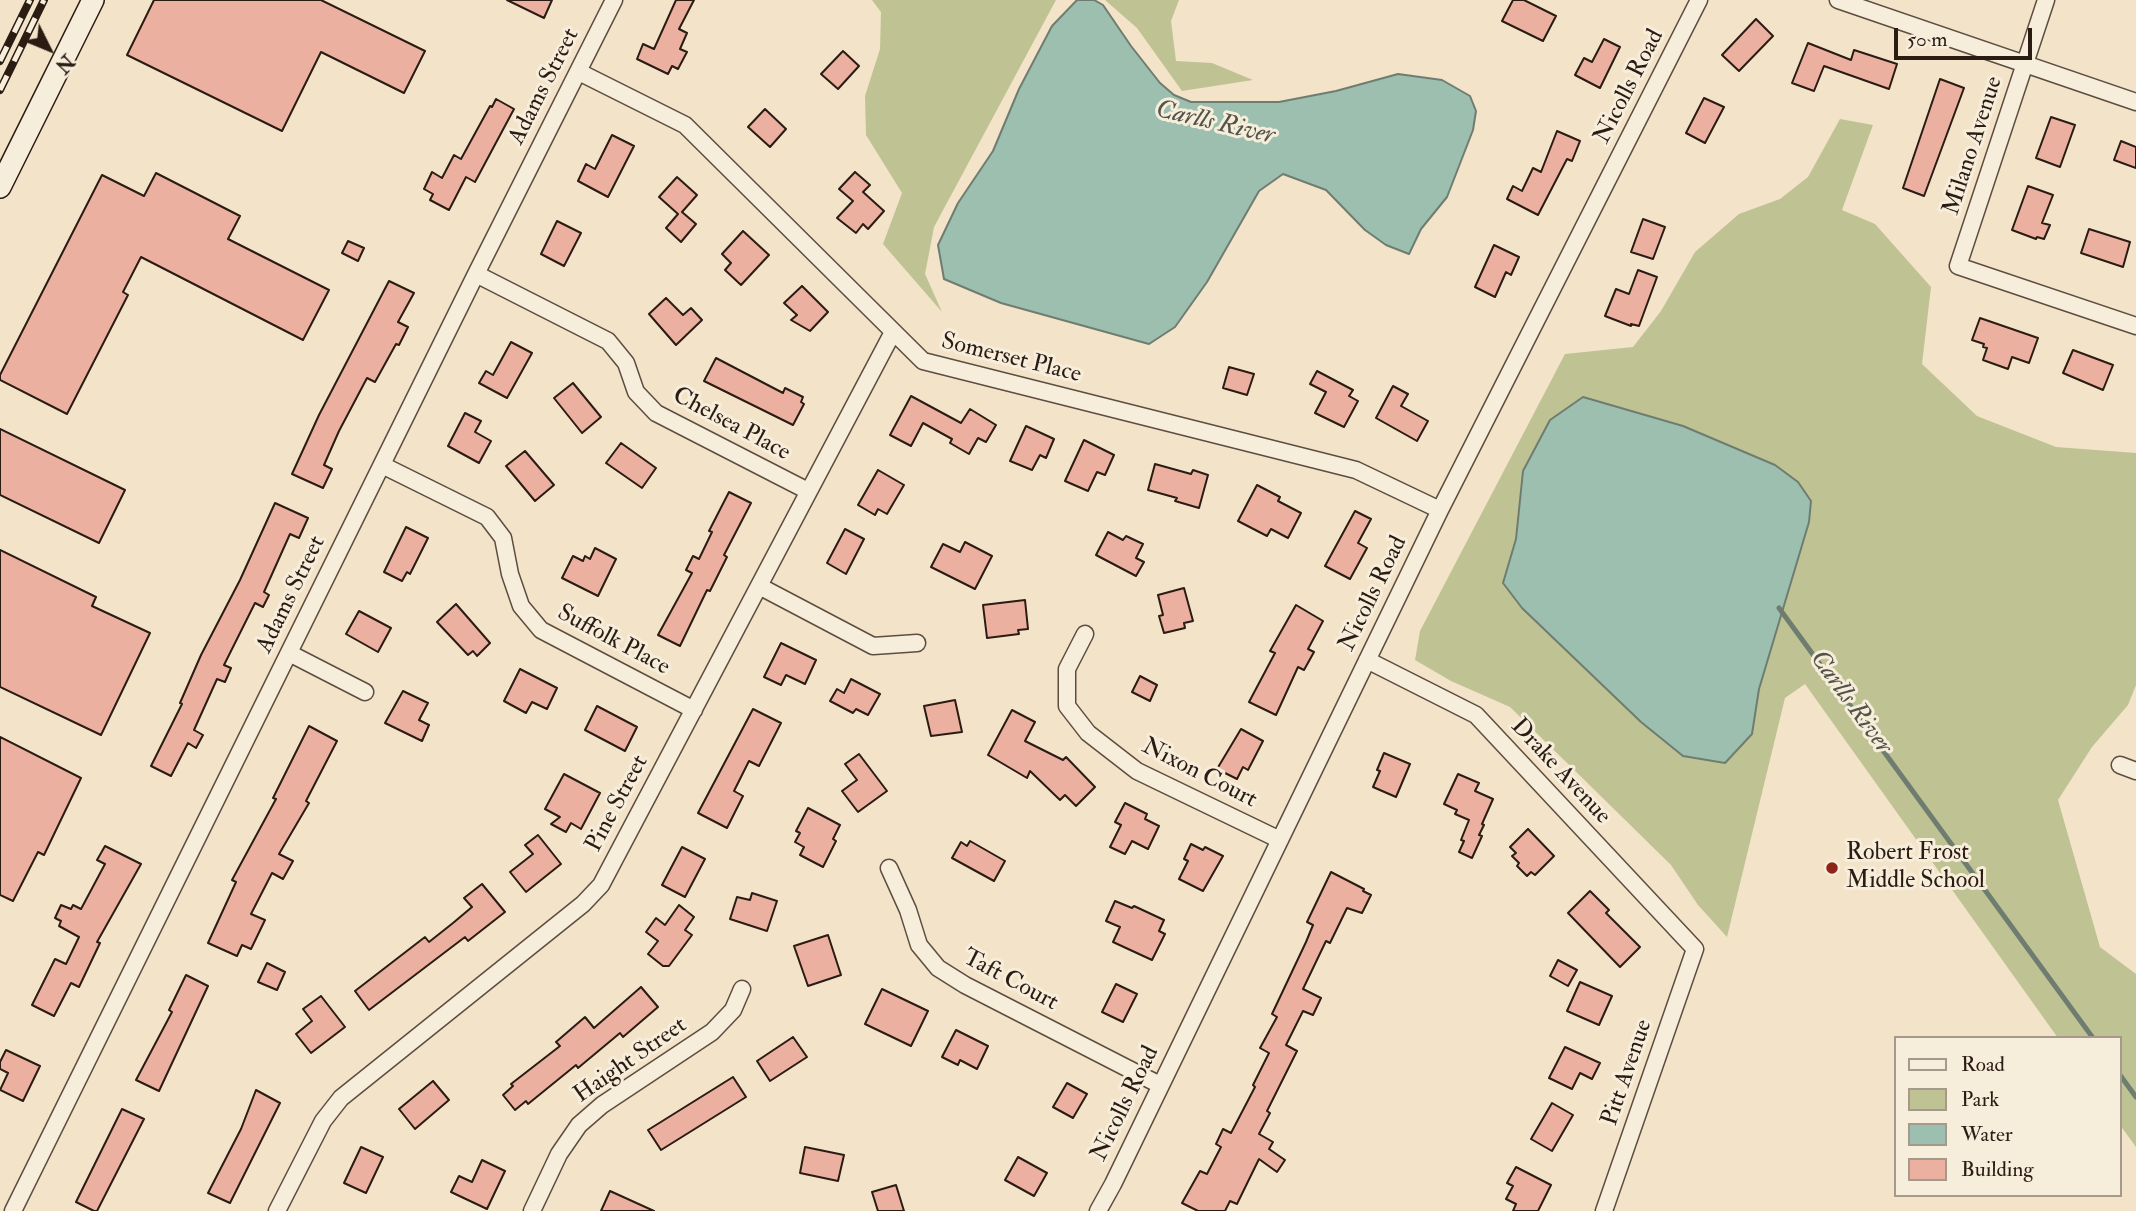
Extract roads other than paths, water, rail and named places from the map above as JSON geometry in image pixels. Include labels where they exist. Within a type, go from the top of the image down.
[{"type":"street","points":[[0,187],[93,0]]},
{"type":"street","name":"Adams Street","points":[[13,1211],[614,0]]},
{"type":"street","name":"Nicolls Road","points":[[1098,1211],[1440,510],[1699,0]]},
{"type":"street","points":[[1838,0],[2136,102]]},
{"type":"street","name":"Milano Avenue","points":[[2046,0],[1958,266],[2136,326]]},
{"type":"street","name":"Somerset Place","points":[[579,72],[685,125],[923,361],[1356,470],[1440,510]]},
{"type":"street","name":"Chelsea Place","points":[[476,274],[608,341],[626,363],[636,392],[656,413],[808,491]]},
{"type":"street","name":"Pine Street","points":[[277,1211],[323,1121],[341,1098],[583,904],[601,885],[893,332]]},
{"type":"street","name":"Suffolk Place","points":[[382,465],[487,517],[503,538],[510,575],[521,606],[541,630],[694,710]]},
{"type":"street","points":[[759,586],[873,646],[917,643]]},
{"type":"street","name":"Nixon Court","points":[[1085,634],[1067,669],[1067,706],[1088,733],[1137,771],[1280,840]]},
{"type":"street","points":[[289,653],[365,692]]},
{"type":"street","name":"Drake Avenue","points":[[1367,660],[1476,715],[1695,949]]},
{"type":"street","points":[[2120,765],[2136,771]]},
{"type":"street","name":"Taft Court","points":[[889,868],[908,910],[919,945],[938,968],[964,985],[1160,1085]]},
{"type":"street","name":"Pitt Avenue","points":[[1604,1211],[1695,949]]},
{"type":"street","name":"Haight Street","points":[[532,1211],[559,1154],[579,1125],[601,1105],[712,1032],[733,1010],[743,989]]},
{"type":"water","points":[[1077,0],[1094,0],[1103,5],[1160,83],[1174,95],[1191,102],[1279,102],[1336,91],[1398,74],[1442,80],[1470,96],[1476,111],[1473,130],[1447,197],[1421,229],[1409,254],[1386,245],[1365,230],[1326,190],[1283,174],[1259,191],[1207,282],[1175,327],[1149,344],[1001,303],[944,279],[938,245],[958,203],[993,151],[1019,89],[1052,26]]},
{"type":"water","points":[[1583,397],[1683,426],[1775,465],[1798,482],[1811,501],[1809,522],[1759,689],[1752,734],[1725,763],[1683,756],[1641,722],[1522,608],[1503,583],[1516,539],[1523,471],[1550,420]]},
{"type":"waterway","name":"Carlls River","points":[[1779,608],[2092,1036]]},
{"type":"waterway","name":"Carlls River","points":[[2122,1078],[2136,1097]]},
{"type":"railway","points":[[0,61],[30,0]]},
{"type":"railway","points":[[0,90],[44,0]]},
{"type":"place","name":"Robert Frost Middle School","points":[[1832,868]]}]
